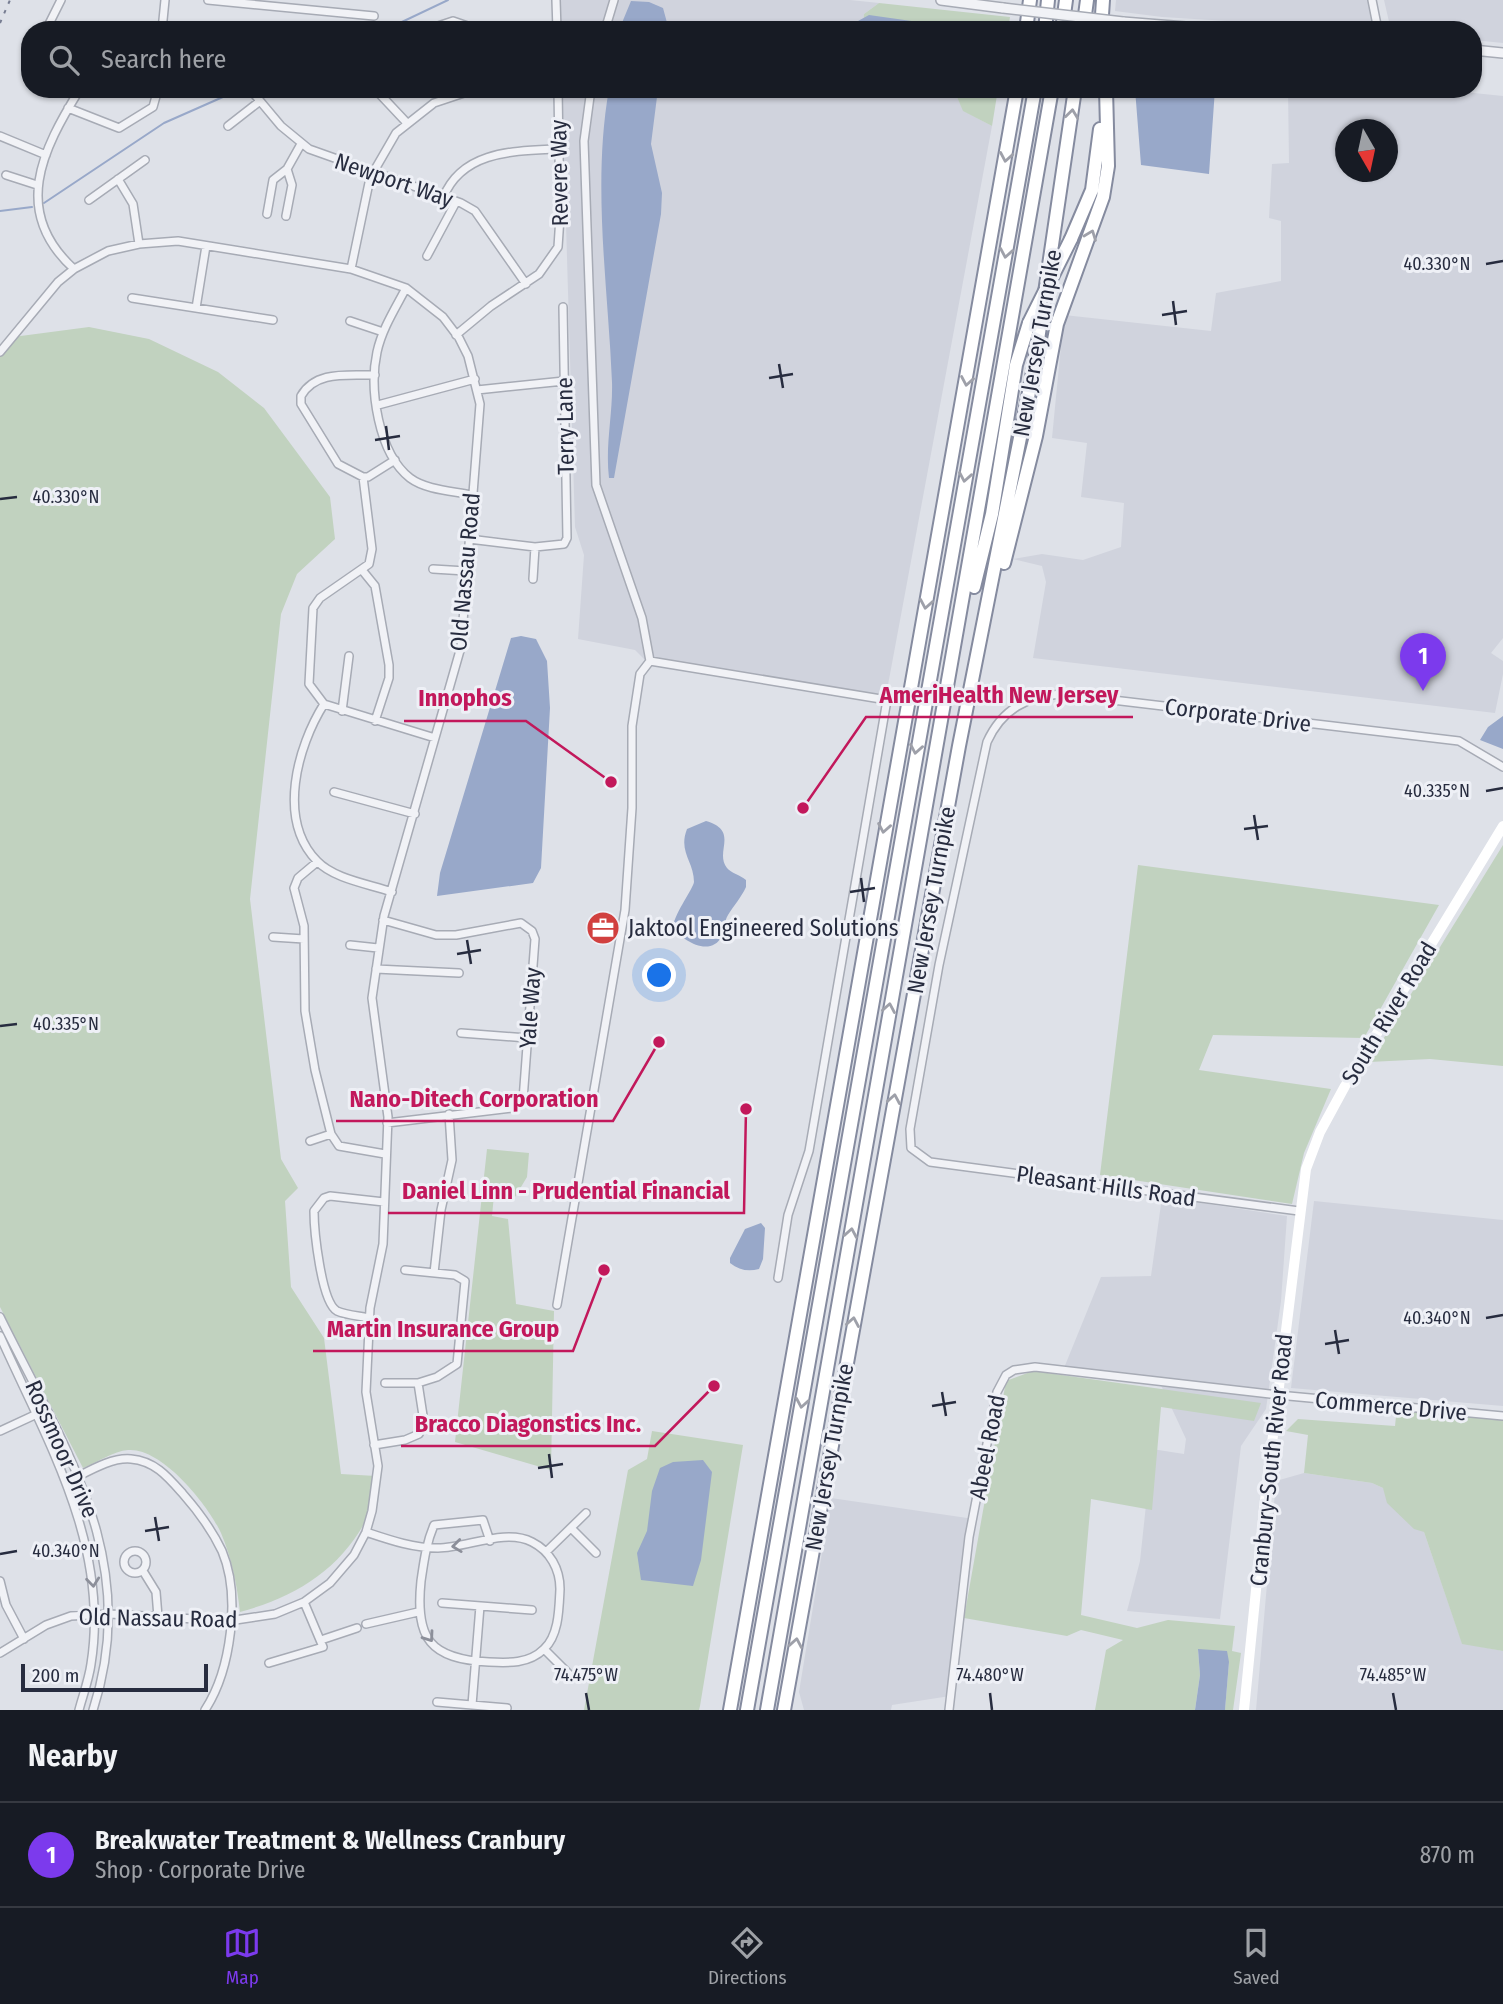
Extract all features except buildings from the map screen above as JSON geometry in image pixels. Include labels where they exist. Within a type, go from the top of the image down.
[{"type":"highway","points":[[1027,21],[1030,0]]},
{"type":"highway","points":[[1046,21],[1048,0]]},
{"type":"highway","points":[[1063,21],[1066,0]]},
{"type":"highway","points":[[1084,21],[1087,0]]},
{"type":"highway","points":[[1102,21],[1103,0]]},
{"type":"highway","points":[[730,1710],[1015,98]]},
{"type":"highway","name":"New Jersey Turnpike","points":[[747,1710],[1032,98]]},
{"type":"highway","name":"New Jersey Turnpike","points":[[767,1710],[1050,98]]},
{"type":"highway","name":"New Jersey Turnpike","points":[[784,1710],[950,794],[1034,367],[1074,98]]},
{"type":"highway","points":[[935,758],[947,724],[969,609],[986,544],[1012,384],[1029,323],[1071,239],[1095,178],[1102,98]]},
{"type":"highway","points":[[978,654],[1036,436],[1057,324],[1103,197],[1108,166],[1104,98]]},
{"type":"main road","name":"South River Road","points":[[1299,1211],[1310,1157],[1332,1109],[1503,826]]},
{"type":"main road","name":"Cranbury-South River Road","points":[[1244,1710],[1299,1211]]},
{"type":"street","points":[[50,21],[61,0]]},
{"type":"street","points":[[163,21],[165,0]]},
{"type":"street","points":[[208,0],[374,16]]},
{"type":"street","points":[[556,0],[557,21]]},
{"type":"street","points":[[608,21],[614,0]]},
{"type":"street","points":[[941,0],[1114,21]]},
{"type":"street","points":[[1372,0],[1376,21]]},
{"type":"street","points":[[1482,51],[1503,53]]},
{"type":"street","points":[[74,98],[46,155],[37,185],[41,222],[61,257],[74,269]]},
{"type":"street","points":[[68,108],[119,128],[153,107],[156,98]]},
{"type":"street","name":"Newport Way","points":[[258,98],[281,126],[301,144],[475,211],[526,284]]},
{"type":"street","points":[[383,98],[406,122]]},
{"type":"street","points":[[351,270],[372,173],[396,133],[406,122],[447,98]]},
{"type":"street","name":"Revere Way","points":[[456,335],[491,306],[526,284],[548,264],[560,239],[558,98]]},
{"type":"street","points":[[557,1305],[625,909],[632,808],[632,726],[640,674],[650,660],[642,618],[596,485],[584,141],[587,98]]},
{"type":"street","points":[[228,126],[260,101]]},
{"type":"street","points":[[0,136],[46,155]]},
{"type":"street","points":[[267,214],[274,180],[287,169],[301,144]]},
{"type":"street","points":[[443,198],[453,179],[477,162],[507,151],[558,149]]},
{"type":"street","points":[[89,200],[145,160]]},
{"type":"street","points":[[286,216],[292,185],[287,169]]},
{"type":"street","points":[[6,175],[37,185]]},
{"type":"street","points":[[118,180],[133,204],[139,244]]},
{"type":"street","points":[[427,256],[456,202]]},
{"type":"street","name":"Old Nassau Road","points":[[0,352],[58,282],[74,269],[108,251],[139,244],[178,241],[351,270],[406,288],[443,317],[456,335],[475,379],[480,404],[461,647],[383,920],[372,998],[373,1020],[385,1082],[387,1123],[383,1244],[369,1318],[366,1392],[378,1466],[372,1511],[366,1532],[348,1562],[330,1583],[304,1602],[258,1618],[229,1621],[110,1614],[63,1617],[0,1653]]},
{"type":"street","points":[[196,308],[206,246]]},
{"type":"street","points":[[406,288],[383,331],[375,375],[383,436],[395,460],[410,478],[424,485],[472,495]]},
{"type":"street","points":[[132,298],[274,320]]},
{"type":"street","name":"Terry Lane","points":[[535,547],[564,544],[567,538],[563,307]]},
{"type":"street","points":[[350,321],[383,331]]},
{"type":"street","points":[[375,375],[328,376],[314,381],[301,396],[304,412],[338,464],[363,477],[377,473],[395,460]]},
{"type":"street","points":[[378,405],[475,379]]},
{"type":"street","points":[[477,390],[564,381]]},
{"type":"street","points":[[363,477],[372,549],[369,564],[320,598],[313,608],[307,676],[319,701],[324,704],[435,738]]},
{"type":"street","points":[[469,539],[535,547],[533,579]]},
{"type":"street","points":[[433,569],[466,571]]},
{"type":"street","points":[[362,570],[375,586],[390,664],[389,678],[375,721]]},
{"type":"street","points":[[342,711],[349,656]]},
{"type":"street","points":[[650,660],[887,700],[809,1151],[788,1215],[778,1278]]},
{"type":"street","name":"Corporate Drive","points":[[916,1154],[911,1148],[910,1129],[923,1053],[988,742],[994,729],[1027,699],[1045,695],[1082,695],[1459,741],[1503,767]]},
{"type":"street","points":[[324,704],[307,733],[295,793],[296,827],[317,862],[330,870],[392,892]]},
{"type":"street","points":[[334,792],[415,814]]},
{"type":"street","points":[[317,862],[298,878],[294,888],[304,939],[305,1011],[314,1070],[331,1134],[339,1146],[385,1154]]},
{"type":"street","name":"Yale Way","points":[[383,920],[436,934],[464,934],[513,923],[527,926],[535,939],[523,1100],[518,1105],[503,1110],[387,1123]]},
{"type":"street","points":[[273,937],[304,939]]},
{"type":"street","points":[[350,945],[378,948]]},
{"type":"street","points":[[376,969],[459,974]]},
{"type":"street","points":[[461,1033],[527,1038]]},
{"type":"street","points":[[434,1273],[441,1210],[452,1160],[449,1114]]},
{"type":"street","points":[[310,1141],[331,1134]]},
{"type":"street","name":"Pleasant Hills Road","points":[[916,1154],[930,1162],[1299,1211]]},
{"type":"street","points":[[369,1318],[338,1311],[329,1301],[323,1285],[314,1211],[324,1198],[330,1196],[384,1202]]},
{"type":"street","points":[[385,1383],[418,1383],[437,1377],[457,1364],[465,1281],[460,1276],[405,1270]]},
{"type":"street","name":"Rossmoor Drive","points":[[0,1317],[78,1477],[92,1509],[104,1553],[110,1614],[105,1667],[93,1710]]},
{"type":"street","name":"Rossmoor Drive","points":[[0,1336],[67,1482],[90,1556],[95,1614],[91,1665],[79,1710]]},
{"type":"street","name":"Abeel Road","points":[[948,1710],[969,1537],[996,1397],[1006,1375],[1014,1370],[1035,1367],[1278,1395]]},
{"type":"street","points":[[374,1445],[405,1440],[419,1434],[425,1422],[418,1383]]},
{"type":"street","name":"Commerce Drive","points":[[1278,1395],[1503,1416]]},
{"type":"street","points":[[0,1431],[46,1410]]},
{"type":"street","points":[[67,1482],[112,1462],[129,1459],[155,1466],[166,1475],[212,1532],[223,1553],[229,1578],[229,1621],[223,1673],[205,1710]]},
{"type":"street","points":[[546,1552],[586,1513]]},
{"type":"street","points":[[366,1532],[425,1547],[454,1547],[523,1538],[546,1552],[559,1576],[556,1626],[544,1649],[520,1662],[458,1659],[438,1649],[422,1629],[418,1612],[425,1547],[434,1525],[440,1522],[483,1520],[490,1541]]},
{"type":"street","points":[[571,1528],[596,1553]]},
{"type":"street","points":[[143,1571],[156,1592],[158,1617]]},
{"type":"street","points":[[0,1581],[6,1605],[24,1639]]},
{"type":"street","points":[[304,1602],[322,1644]]},
{"type":"street","points":[[442,1604],[532,1610]]},
{"type":"street","points":[[472,1705],[481,1606]]},
{"type":"street","points":[[366,1625],[418,1612]]},
{"type":"street","points":[[269,1663],[357,1628]]},
{"type":"street","points":[[544,1649],[572,1677]]},
{"type":"street","points":[[91,1665],[105,1667]]},
{"type":"street","points":[[437,1702],[507,1708]]},
{"type":"shaded area","points":[[559,0],[850,0],[879,3],[864,14],[863,21],[560,21]]},
{"type":"shaded area","points":[[1116,0],[1370,0],[1375,21],[1226,21],[1115,11]]},
{"type":"shaded area","points":[[1384,0],[1503,0],[1503,43],[1482,41],[1482,21],[1389,21]]},
{"type":"shaded area","points":[[1482,94],[1503,96],[1503,638],[1491,653],[1503,661],[1503,674],[1495,713],[1033,658],[1046,582],[1042,566],[1013,559],[1042,554],[1083,560],[1121,547],[1124,503],[1081,497],[1087,443],[1052,438],[1064,315],[1211,331],[1216,293],[1281,281],[1281,221],[1269,218],[1272,164],[1289,163],[1288,98],[1482,98]]},
{"type":"shaded area","points":[[562,98],[958,98],[964,111],[992,126],[885,701],[666,662],[651,666],[635,650],[578,639],[584,555],[575,527]]},
{"type":"shaded area","points":[[1162,1197],[1287,1216],[1281,1301],[1266,1409],[1241,1446],[1220,1619],[1127,1611],[1140,1561],[1152,1449],[1184,1454],[1186,1439],[1159,1381],[1064,1368],[1101,1277],[1151,1276]]},
{"type":"shaded area","points":[[1314,1201],[1503,1220],[1503,1406],[1291,1388]]},
{"type":"shaded area","points":[[1304,1473],[1372,1483],[1383,1488],[1424,1532],[1462,1643],[1503,1651],[1503,1710],[1256,1710],[1276,1481]]},
{"type":"shaded area","points":[[831,1498],[974,1519],[950,1696],[892,1705],[891,1710],[804,1710],[799,1692]]},
{"type":"green space","points":[[879,3],[1010,17],[1009,21],[863,21],[864,14]]},
{"type":"green space","points":[[957,98],[997,98],[992,126],[963,111]]},
{"type":"green space","points":[[89,327],[149,339],[218,372],[264,408],[330,497],[335,539],[297,574],[281,614],[250,899],[281,1159],[298,1188],[285,1201],[291,1287],[324,1338],[341,1474],[376,1476],[375,1493],[372,1508],[361,1528],[334,1562],[301,1587],[240,1612],[225,1543],[215,1522],[195,1494],[169,1468],[141,1452],[123,1451],[83,1468],[0,1307],[0,357],[13,337]]},
{"type":"green space","points":[[1503,845],[1503,1066],[1430,1059],[1369,1062]]},
{"type":"green space","points":[[1138,865],[1439,905],[1364,1038],[1213,1035],[1199,1070],[1331,1089],[1304,1153],[1292,1204],[1100,1175]]},
{"type":"green space","points":[[487,1149],[529,1153],[527,1177],[515,1197],[494,1195],[492,1216],[508,1219],[516,1304],[554,1311],[551,1470],[455,1442]]},
{"type":"green space","points":[[1033,1371],[1261,1403],[1254,1421],[1161,1407],[1152,1510],[1091,1499],[1081,1615],[1137,1628],[1168,1620],[1235,1626],[1232,1651],[1241,1653],[1233,1710],[1225,1710],[1229,1662],[1198,1650],[1200,1675],[1195,1710],[1095,1710],[1106,1650],[1123,1640],[1081,1630],[1067,1636],[964,1618],[1006,1381]]},
{"type":"green space","points":[[1397,1407],[1503,1418],[1503,1651],[1462,1644],[1424,1532],[1414,1529],[1387,1503],[1383,1488],[1372,1483],[1304,1473],[1308,1435],[1286,1431],[1298,1419],[1395,1426]]},
{"type":"green space","points":[[652,1431],[743,1445],[700,1706],[699,1710],[584,1710],[628,1470],[647,1459]]},
{"type":"water","points":[[631,1],[649,2],[663,8],[667,21],[623,21]]},
{"type":"water","points":[[869,15],[911,21],[858,21]]},
{"type":"water","points":[[608,98],[657,98],[651,144],[662,193],[661,214],[614,478],[609,478],[608,466],[612,382],[601,199]]},
{"type":"water","points":[[1136,98],[1214,98],[1209,174],[1141,165]]},
{"type":"water","points":[[521,636],[536,639],[547,661],[550,708],[541,868],[533,883],[437,896],[440,873],[511,638]]},
{"type":"water","points":[[1503,716],[1503,749],[1480,740],[1488,727]]},
{"type":"water","points":[[706,821],[722,830],[723,855],[727,868],[746,880],[742,895],[727,917],[722,936],[711,946],[689,942],[673,926],[694,882],[684,844],[687,829]]},
{"type":"water","points":[[761,1223],[765,1228],[763,1259],[759,1269],[744,1270],[730,1263],[745,1229]]},
{"type":"water","points":[[703,1460],[712,1472],[701,1560],[693,1586],[641,1580],[637,1553],[647,1531],[652,1491],[660,1468],[673,1462]]},
{"type":"water","points":[[1198,1649],[1227,1651],[1229,1662],[1225,1710],[1195,1710],[1200,1675]]},
{"type":"waterway","points":[[404,21],[448,0]]},
{"type":"waterway","points":[[44,203],[164,123],[221,98]]},
{"type":"waterway","points":[[0,211],[32,207]]},
{"type":"railway","points":[[0,23],[10,0]]},
{"type":"place","name":"Breakwater Treatment & Wellness Cranbury","points":[[1423,691]]},
{"type":"place","name":"Innophos","points":[[611,782]]},
{"type":"place","name":"AmeriHealth New Jersey","points":[[803,808]]},
{"type":"place","name":"Jaktool Engineered Solutions","points":[[603,928]]},
{"type":"place","name":"Nano-Ditech Corporation","points":[[659,1042]]},
{"type":"place","name":"Daniel Linn - Prudential Financial","points":[[746,1109]]},
{"type":"place","name":"Martin Insurance Group","points":[[604,1270]]},
{"type":"place","name":"Bracco Diagonstics Inc.","points":[[714,1386]]}]
